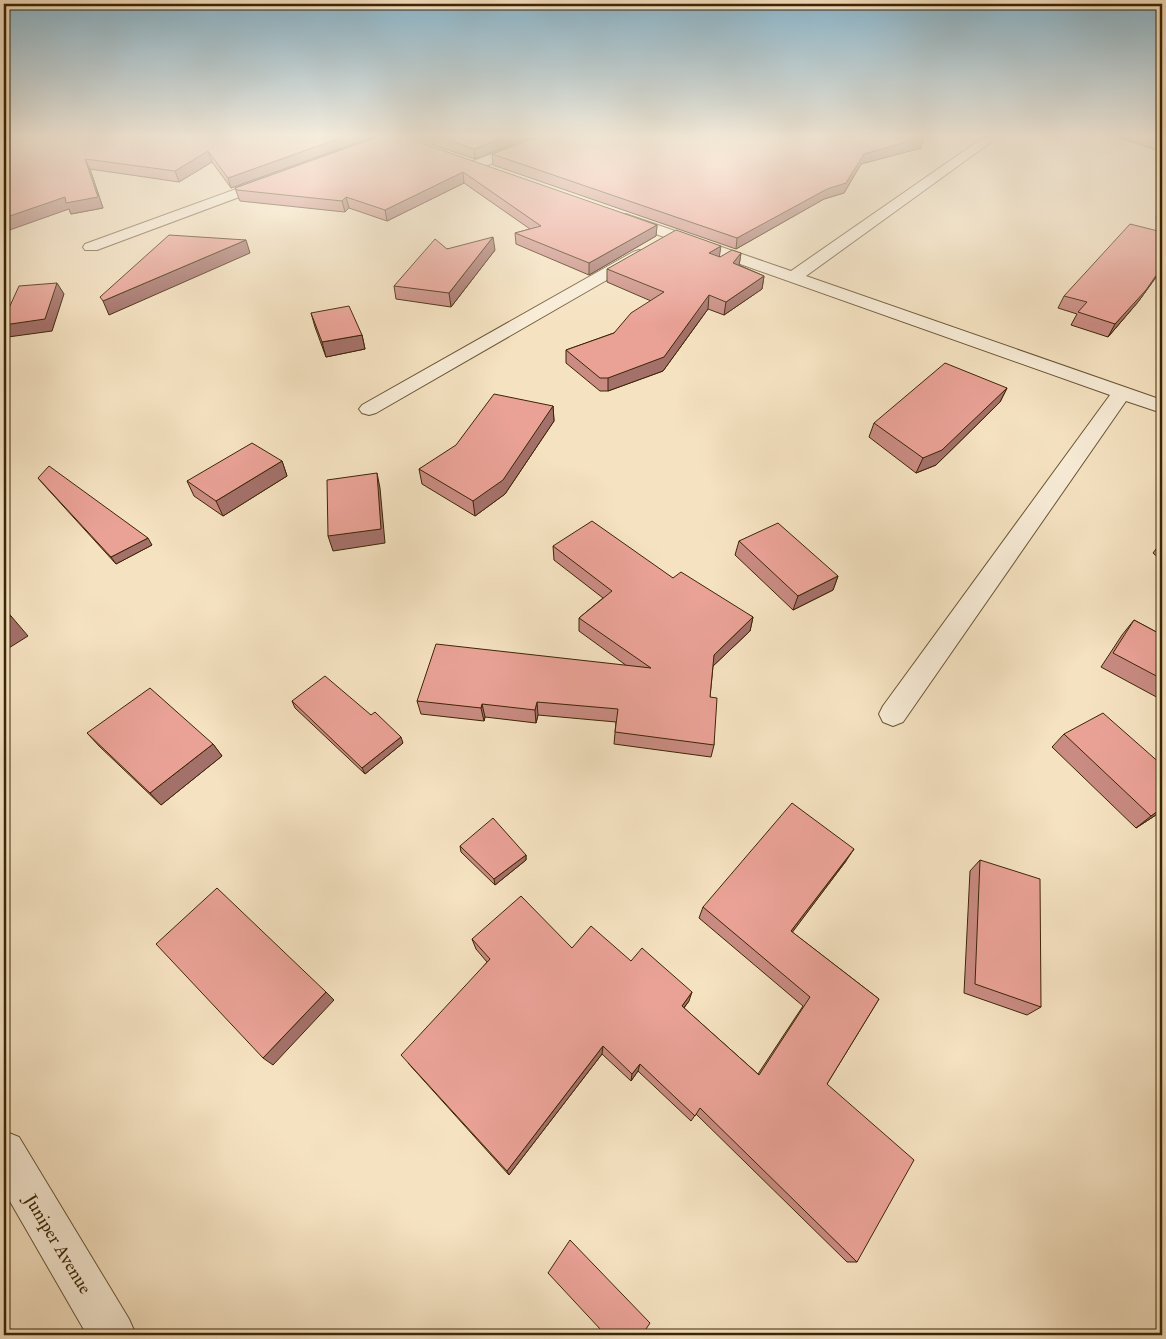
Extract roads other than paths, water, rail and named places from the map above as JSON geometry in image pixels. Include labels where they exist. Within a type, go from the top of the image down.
[{"type":"street","points":[[91,247],[220,199]]},
{"type":"street","points":[[794,277],[904,199]]},
{"type":"street","points":[[608,212],[1122,392],[1162,408]]},
{"type":"street","points":[[369,409],[674,235]]},
{"type":"street","points":[[893,714],[1122,392]]},
{"type":"street","name":"Juniper Avenue","points":[[4,1152],[113,1335]]}]
